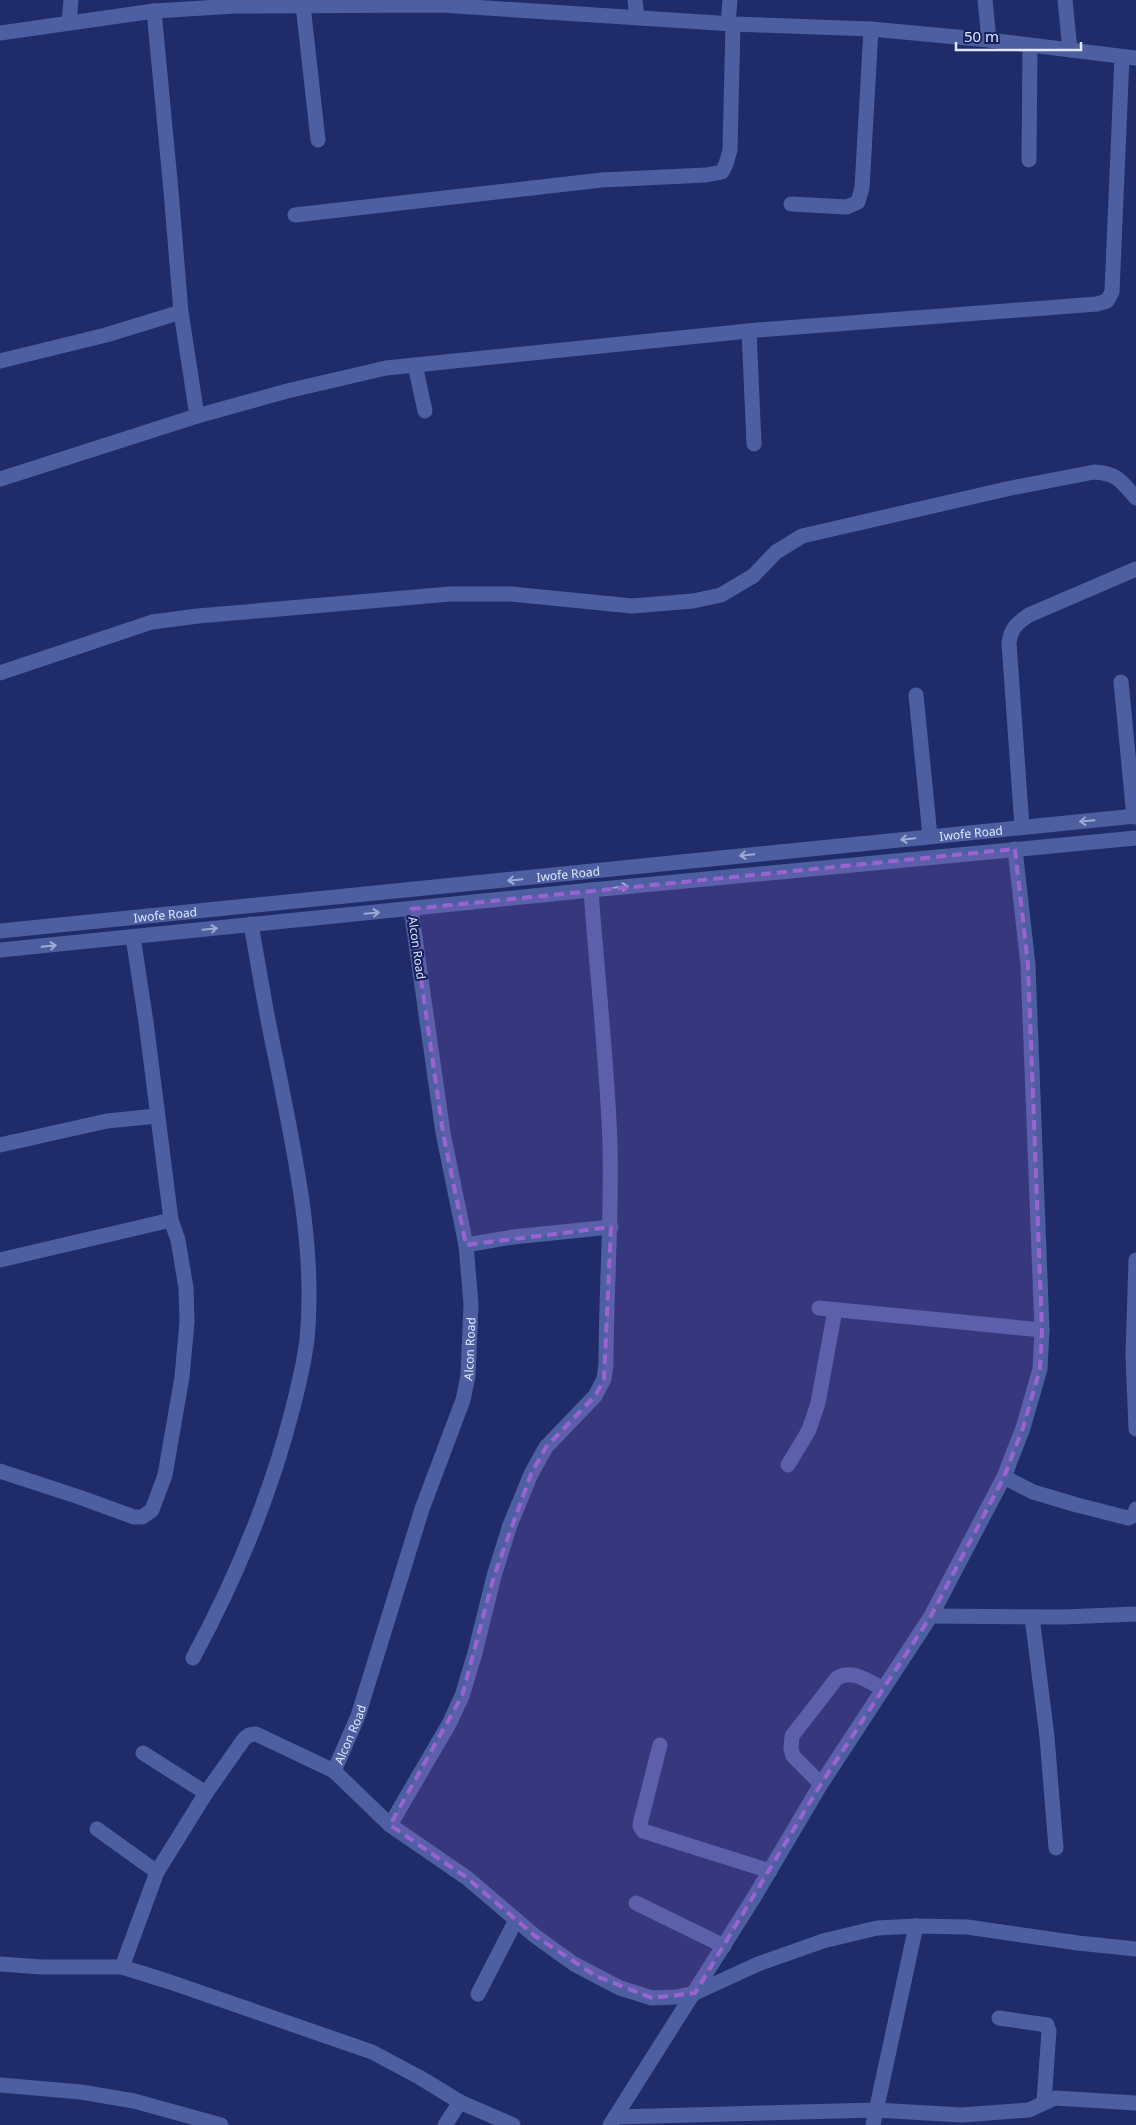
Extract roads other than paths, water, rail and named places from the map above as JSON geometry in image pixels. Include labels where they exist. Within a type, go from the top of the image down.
[{"type":"street","points":[[69,23],[71,0]]},
{"type":"street","points":[[635,0],[636,17]]},
{"type":"street","points":[[295,215],[562,184],[706,175],[722,172],[730,150],[730,0]]},
{"type":"street","points":[[985,0],[989,40]]},
{"type":"street","points":[[1065,0],[1070,50]]},
{"type":"street","points":[[0,33],[154,11],[236,3],[303,5],[441,2],[731,24],[871,28],[1129,57],[1112,292],[1108,300],[1098,304],[749,331],[386,368],[296,388],[197,416],[0,479]]},
{"type":"street","points":[[303,5],[318,140]]},
{"type":"street","points":[[154,11],[180,312],[197,416]]},
{"type":"street","points":[[791,204],[846,207],[858,202],[862,188],[871,28]]},
{"type":"street","points":[[1028,160],[1030,45]]},
{"type":"street","points":[[0,361],[106,335],[180,312]]},
{"type":"street","points":[[749,331],[754,444]]},
{"type":"street","points":[[414,365],[425,411]]},
{"type":"street","points":[[0,673],[152,622],[198,616],[450,594],[511,594],[632,606],[693,601],[721,595],[754,576],[776,552],[802,536],[880,517],[1094,472],[1108,473],[1118,477],[1136,498]]},
{"type":"street","points":[[1022,827],[1009,652],[1010,632],[1029,615],[1136,569]]},
{"type":"street","points":[[1121,682],[1135,816]]},
{"type":"street","points":[[916,695],[930,836]]},
{"type":"street","name":"Iwofe Road","points":[[0,931],[1135,816]]},
{"type":"street","name":"Iwofe Road","points":[[0,950],[1016,849],[1136,842]]},
{"type":"street","points":[[613,2121],[695,1994],[821,1784],[931,1616],[1004,1477],[1023,1428],[1040,1369],[1042,1330],[1028,965],[1016,849]]},
{"type":"street","points":[[390,1825],[449,1724],[462,1696],[496,1568],[510,1525],[531,1474],[546,1447],[594,1396],[604,1379],[611,1227],[606,1063],[591,890]]},
{"type":"street","name":"Alcon Road","points":[[334,1771],[358,1716],[422,1509],[463,1400],[468,1376],[471,1304],[466,1244],[443,1134],[411,909]]},
{"type":"street","points":[[193,1658],[239,1567],[268,1491],[286,1434],[307,1340],[306,1235],[300,1186],[266,1013],[251,924]]},
{"type":"street","points":[[0,1471],[134,1517],[142,1517],[152,1510],[165,1475],[175,1426],[188,1322],[182,1260],[171,1220],[133,937]]},
{"type":"street","points":[[0,1145],[107,1121],[158,1116]]},
{"type":"street","points":[[0,1260],[171,1220]]},
{"type":"street","points":[[466,1244],[611,1227]]},
{"type":"street","points":[[1136,1260],[1133,1355],[1136,1429]]},
{"type":"street","points":[[819,1308],[1042,1330]]},
{"type":"street","points":[[788,1465],[809,1430],[818,1403],[835,1310]]},
{"type":"street","points":[[1004,1477],[1033,1492],[1111,1514],[1128,1518],[1135,1515],[1136,1509]]},
{"type":"street","points":[[931,1616],[1032,1617],[1136,1614]]},
{"type":"street","points":[[1032,1617],[1047,1737],[1056,1848]]},
{"type":"street","points":[[821,1784],[794,1756],[791,1749],[792,1736],[836,1678],[843,1674],[853,1674],[883,1689]]},
{"type":"street","points":[[122,1967],[157,1872],[206,1793],[250,1735],[256,1734],[334,1771],[390,1825],[467,1878],[516,1920],[574,1964],[620,1988],[652,1998],[695,1994],[758,1964],[823,1941],[877,1928],[916,1926],[967,1927],[1078,1943],[1136,1949]]},
{"type":"street","points":[[660,1745],[641,1820],[640,1826],[643,1831],[770,1871]]},
{"type":"street","points":[[143,1752],[206,1793]]},
{"type":"street","points":[[97,1829],[157,1872]]},
{"type":"street","points":[[636,1904],[724,1946]]},
{"type":"street","points":[[478,1994],[516,1920]]},
{"type":"street","points":[[874,2118],[916,1926]]},
{"type":"street","points":[[0,1964],[41,1968],[122,1967],[372,2052],[460,2102],[512,2125]]},
{"type":"street","points":[[999,2018],[1047,2024],[1049,2031],[1044,2102]]},
{"type":"street","points":[[0,2085],[81,2092],[125,2099],[221,2125]]},
{"type":"street","points":[[613,2121],[874,2118],[962,2114],[1029,2110],[1055,2098],[1136,2103]]},
{"type":"street","points":[[445,2125],[460,2102]]}]
